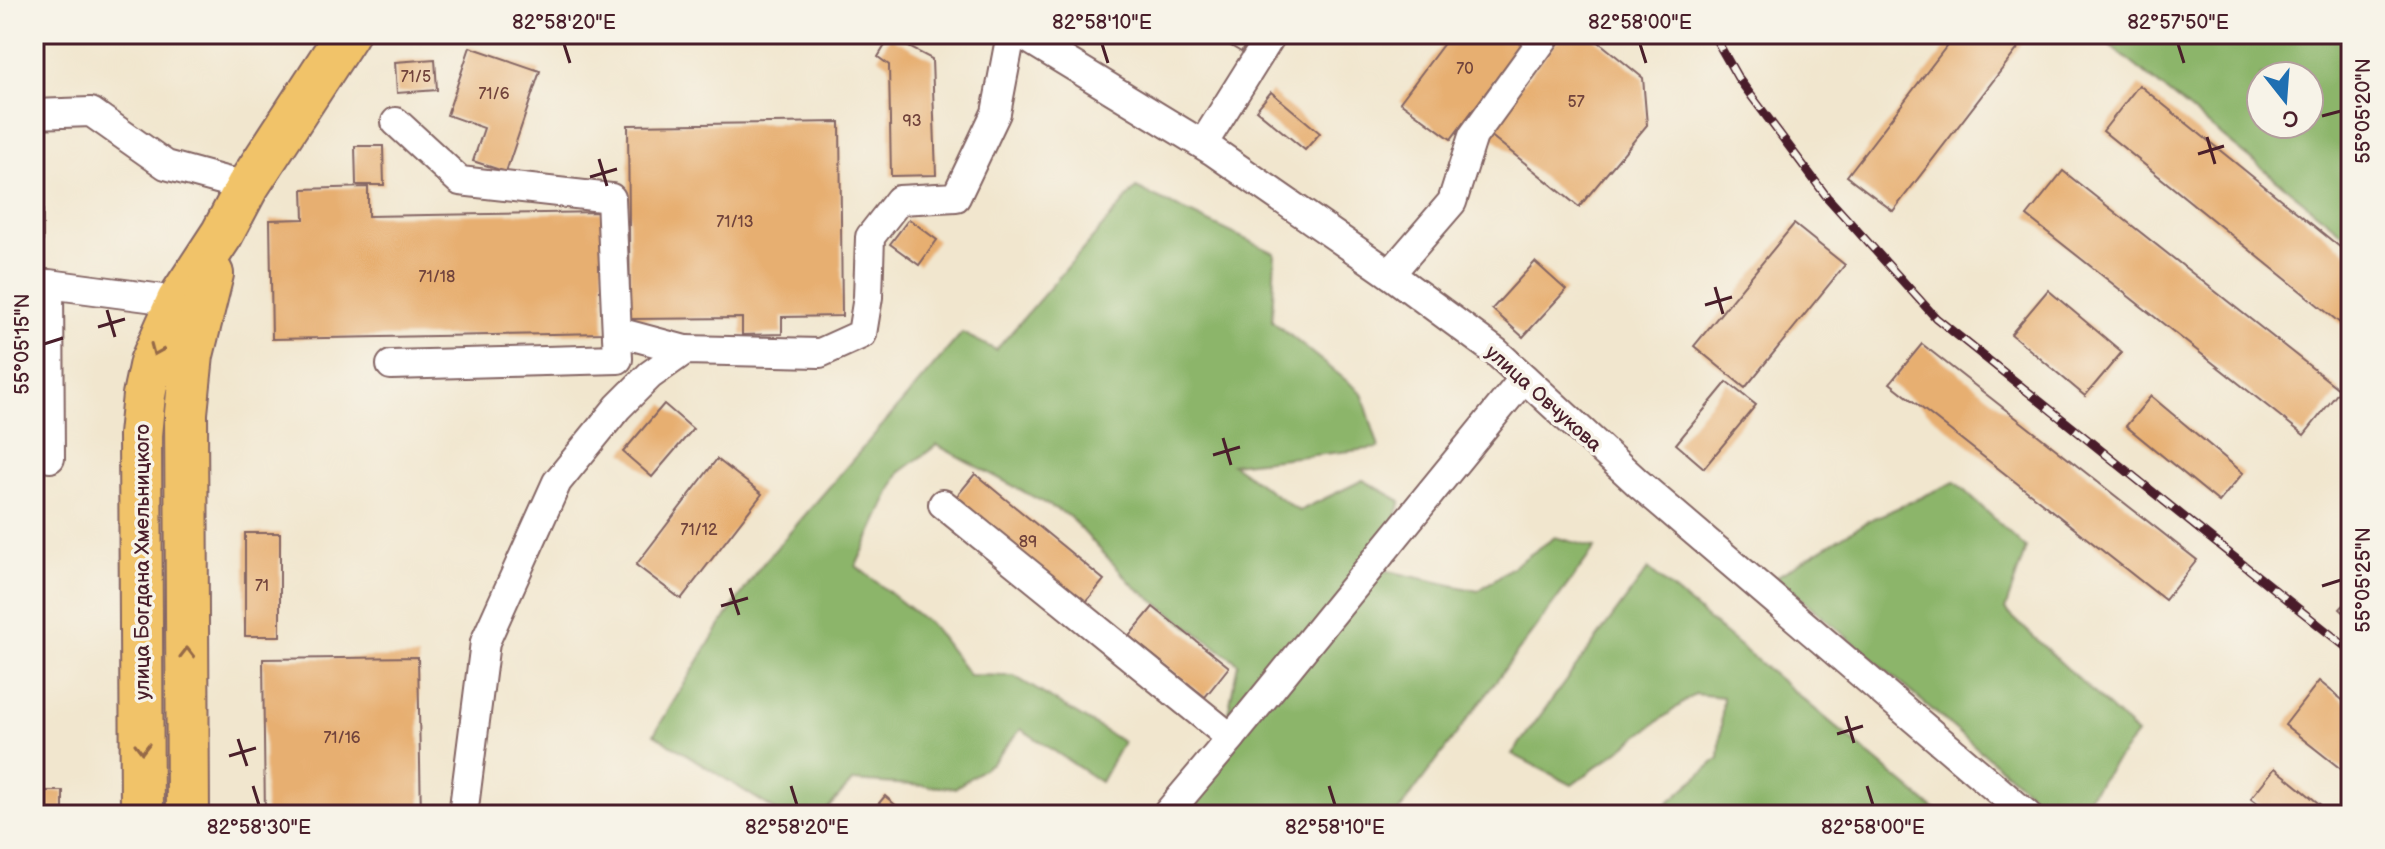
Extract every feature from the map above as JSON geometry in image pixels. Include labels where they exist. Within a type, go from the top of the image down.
[{"type":"highway","name":"улица Богдана Хмельницкого","points":[[142,815],[140,435],[151,362],[178,301],[222,234],[247,187],[347,34]]},
{"type":"highway","name":"улица Богдана Хмельницкого","points":[[188,815],[186,413],[192,355],[222,234]]},
{"type":"highway","points":[[141,599],[187,598]]},
{"type":"street","points":[[618,332],[685,350],[820,353],[862,334],[868,297],[870,237],[899,200],[956,197],[996,113],[1011,34]]},
{"type":"street","name":"улица Овчукова","points":[[1021,34],[1203,144],[1496,352],[1638,483],[2027,815]]},
{"type":"street","points":[[1203,144],[1272,34]]},
{"type":"street","points":[[1390,274],[1452,202],[1473,136],[1547,34]]},
{"type":"street","points":[[34,114],[91,112],[166,165],[247,187]]},
{"type":"street","points":[[391,365],[618,359],[611,198],[460,181],[396,122]]},
{"type":"street","points":[[50,458],[49,284],[178,301]]},
{"type":"street","points":[[463,815],[485,642],[557,482],[618,407],[650,375],[685,350]]},
{"type":"street","points":[[1167,814],[1524,378]]},
{"type":"street","points":[[943,504],[1231,738]]},
{"type":"green space","points":[[2096,34],[2351,34],[2351,240]]},
{"type":"green space","points":[[1136,188],[1275,253],[1272,321],[1362,393],[1379,448],[1232,464],[1299,511],[1363,480],[1401,501],[1379,569],[1478,591],[1555,537],[1595,548],[1396,815],[1190,815],[1224,733],[1238,663],[1134,586],[1069,516],[937,445],[899,473],[856,566],[933,627],[969,675],[1014,676],[1123,742],[1101,782],[1021,729],[993,762],[955,788],[853,781],[822,815],[783,815],[654,734],[719,627],[760,567],[962,333],[996,350]]},
{"type":"green space","points":[[1955,482],[2026,548],[2005,610],[2137,734],[2074,815],[2056,815],[1776,577],[1868,521]]},
{"type":"green space","points":[[1648,569],[1941,815],[1654,815],[1719,758],[1723,697],[1695,694],[1572,785],[1512,754]]},
{"type":"building","points":[[1211,34],[1252,34],[1241,52]]},
{"type":"building","points":[[1451,34],[1530,34],[1451,139],[1400,102]]},
{"type":"building","points":[[1563,34],[1589,34],[1643,78],[1647,125],[1579,207],[1484,130]]},
{"type":"building","points":[[1956,34],[2029,34],[1893,211],[1847,176]]},
{"type":"building","points":[[890,37],[932,59],[936,175],[891,176],[889,65],[878,57]]},
{"type":"building","points":[[470,47],[540,71],[506,172],[473,161],[484,128],[447,115]]},
{"type":"building","points":[[435,59],[437,90],[397,93],[395,62]]},
{"type":"building","points":[[2139,85],[2351,256],[2351,332],[2103,131]]},
{"type":"building","points":[[1271,92],[1320,133],[1305,150],[1256,110]]},
{"type":"building","points":[[840,122],[842,316],[782,317],[782,334],[742,335],[742,318],[630,319],[628,125]]},
{"type":"building","points":[[355,146],[383,146],[384,185],[356,185]]},
{"type":"building","points":[[34,158],[43,158],[43,241],[34,241]]},
{"type":"building","points":[[2063,171],[2340,390],[2304,435],[2027,216]]},
{"type":"building","points":[[368,187],[368,216],[602,212],[604,333],[272,339],[270,220],[304,219],[303,189]]},
{"type":"building","points":[[909,219],[937,240],[919,265],[890,244]]},
{"type":"building","points":[[1794,224],[1845,265],[1745,388],[1694,346]]},
{"type":"building","points":[[1535,262],[1566,290],[1523,337],[1492,309]]},
{"type":"building","points":[[2048,290],[2122,352],[2085,396],[2011,334]]},
{"type":"building","points":[[1922,344],[2197,560],[2165,600],[1890,383]]},
{"type":"building","points":[[1727,382],[1756,405],[1704,468],[1676,444]]},
{"type":"building","points":[[2151,396],[2243,473],[2219,502],[2126,426]]},
{"type":"building","points":[[664,404],[693,429],[652,477],[623,452]]},
{"type":"building","points":[[717,459],[762,494],[681,599],[636,565]]},
{"type":"building","points":[[975,474],[1104,580],[1081,608],[952,502]]},
{"type":"building","points":[[245,533],[280,533],[280,636],[245,636]]},
{"type":"building","points":[[2351,597],[2351,619],[2340,609]]},
{"type":"building","points":[[1153,607],[1229,667],[1205,697],[1129,636]]},
{"type":"building","points":[[418,657],[421,815],[265,815],[263,659]]},
{"type":"building","points":[[2319,681],[2351,707],[2351,777],[2285,725]]},
{"type":"building","points":[[2275,768],[2333,815],[2273,815],[2251,798]]},
{"type":"building","points":[[34,791],[63,791],[63,814],[34,814]]},
{"type":"building","points":[[885,796],[907,815],[869,815]]},
{"type":"railway","points":[[1713,34],[1738,78],[1827,197],[1936,318],[2351,651]]}]
